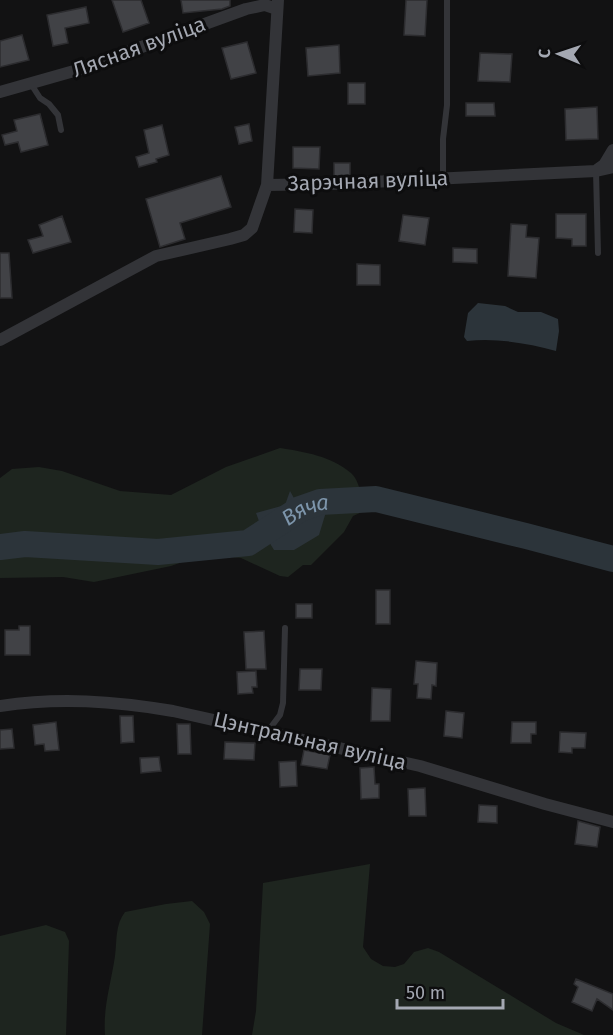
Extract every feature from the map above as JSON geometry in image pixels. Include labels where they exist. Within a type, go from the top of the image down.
[{"type":"street","name":"Лясная вуліца","points":[[0,92],[91,65],[246,9],[278,4]]},
{"type":"street","points":[[267,185],[278,4]]},
{"type":"street","points":[[596,171],[604,165],[613,150]]},
{"type":"street","name":"Зарэчная вуліца","points":[[0,340],[156,256],[244,235],[252,228],[267,185],[596,171],[613,167]]},
{"type":"street","name":"Цэнтральная вуліца","points":[[0,706],[51,700],[110,702],[173,711],[420,766],[613,822]]},
{"type":"lane","points":[[442,178],[447,105],[447,0]]},
{"type":"lane","points":[[30,83],[40,98],[49,104],[58,115],[61,130]]},
{"type":"lane","points":[[596,171],[598,253]]},
{"type":"lane","points":[[267,731],[280,715],[283,703],[285,628]]},
{"type":"shaded area","points":[[280,448],[317,456],[343,467],[356,480],[364,507],[362,512],[353,516],[344,532],[311,565],[303,565],[288,577],[280,576],[241,558],[205,554],[171,566],[94,582],[63,577],[0,578],[0,478],[12,469],[39,467],[62,471],[120,491],[171,495],[226,467]]},
{"type":"shaded area","points":[[370,864],[363,947],[371,959],[383,966],[395,967],[404,964],[414,952],[428,948],[439,952],[556,1023],[584,1035],[252,1035],[256,1011],[263,883]]},
{"type":"shaded area","points":[[192,901],[204,912],[210,924],[202,1035],[105,1035],[106,1005],[117,933],[119,922],[125,912]]},
{"type":"shaded area","points":[[46,925],[65,932],[69,941],[66,1035],[0,1035],[0,936]]},
{"type":"water","points":[[478,303],[505,306],[518,312],[541,312],[558,319],[556,351],[512,342],[467,341],[464,337],[468,313]]},
{"type":"water","points":[[290,491],[300,509],[320,502],[326,512],[319,535],[294,550],[274,550],[263,532],[256,513],[285,505]]},
{"type":"building","points":[[112,0],[141,0],[149,23],[123,32]]},
{"type":"building","points":[[181,0],[230,0],[230,6],[183,13]]},
{"type":"building","points":[[406,0],[427,0],[425,36],[404,35]]},
{"type":"building","points":[[86,7],[89,23],[65,28],[68,43],[53,46],[47,15]]},
{"type":"building","points":[[22,35],[29,60],[0,67],[0,41]]},
{"type":"building","points":[[247,42],[256,73],[231,79],[222,48]]},
{"type":"building","points":[[339,45],[340,73],[308,76],[306,48]]},
{"type":"building","points":[[480,53],[512,54],[510,82],[478,81]]},
{"type":"building","points":[[348,83],[365,83],[365,104],[348,104]]},
{"type":"building","points":[[466,103],[494,103],[495,116],[466,116]]},
{"type":"building","points":[[597,107],[598,139],[566,140],[565,109]]},
{"type":"building","points":[[40,114],[48,145],[21,152],[18,142],[5,145],[2,135],[17,131],[14,120]]},
{"type":"building","points":[[249,124],[252,141],[239,144],[235,127]]},
{"type":"building","points":[[162,125],[169,155],[156,159],[157,162],[139,167],[136,157],[149,153],[144,130]]},
{"type":"building","points":[[293,147],[320,147],[319,169],[293,168]]},
{"type":"building","points":[[334,163],[350,163],[350,175],[334,176]]},
{"type":"building","points":[[221,176],[231,207],[180,223],[185,239],[160,247],[146,199]]},
{"type":"building","points":[[295,209],[313,210],[312,233],[294,232]]},
{"type":"building","points":[[556,214],[586,214],[586,246],[572,246],[572,239],[556,238]]},
{"type":"building","points":[[403,215],[429,218],[425,245],[399,241]]},
{"type":"building","points":[[62,216],[71,242],[33,253],[28,240],[43,236],[39,225]]},
{"type":"building","points":[[511,224],[527,225],[526,237],[539,238],[536,278],[508,276]]},
{"type":"building","points":[[453,248],[477,249],[477,263],[453,262]]},
{"type":"building","points":[[0,253],[9,253],[12,298],[0,298]]},
{"type":"building","points":[[357,264],[380,265],[380,285],[357,285]]},
{"type":"building","points":[[376,590],[390,590],[390,624],[376,624]]},
{"type":"building","points":[[296,604],[312,604],[312,618],[296,618]]},
{"type":"building","points":[[19,626],[30,626],[30,655],[5,655],[5,630],[19,630]]},
{"type":"building","points":[[264,631],[266,669],[246,669],[244,632]]},
{"type":"building","points":[[416,661],[437,663],[436,686],[432,685],[431,699],[417,698],[418,684],[414,684]]},
{"type":"building","points":[[300,669],[322,669],[321,690],[299,690]]},
{"type":"building","points":[[256,671],[257,687],[252,687],[253,693],[238,694],[237,672]]},
{"type":"building","points":[[372,688],[391,689],[390,721],[371,721]]},
{"type":"building","points":[[446,711],[464,713],[462,738],[444,736]]},
{"type":"building","points":[[120,716],[133,716],[134,742],[121,743]]},
{"type":"building","points":[[56,722],[59,750],[45,751],[44,744],[35,745],[33,725]]},
{"type":"building","points":[[512,722],[536,722],[536,734],[531,734],[531,743],[511,743]]},
{"type":"building","points":[[177,724],[190,724],[191,754],[178,754]]},
{"type":"building","points":[[12,729],[14,748],[0,749],[0,730]]},
{"type":"building","points":[[560,732],[586,733],[585,748],[572,748],[572,753],[559,752]]},
{"type":"building","points":[[225,742],[255,743],[254,760],[224,759]]},
{"type":"building","points":[[304,750],[330,755],[327,769],[301,765]]},
{"type":"building","points":[[159,757],[161,771],[141,773],[140,758]]},
{"type":"building","points":[[296,761],[297,786],[280,787],[279,762]]},
{"type":"building","points":[[374,767],[375,784],[379,784],[379,798],[361,799],[360,768]]},
{"type":"building","points":[[425,788],[426,816],[409,816],[408,789]]},
{"type":"building","points":[[479,805],[497,806],[497,823],[478,822]]},
{"type":"building","points":[[578,821],[600,827],[597,847],[575,844]]},
{"type":"building","points":[[576,979],[613,994],[613,1010],[597,999],[592,1011],[572,1002],[578,987],[574,984]]},
{"type":"waterway","name":"Вяча","points":[[0,547],[25,544],[158,552],[248,543],[300,509],[320,502],[376,499],[613,559]]}]
